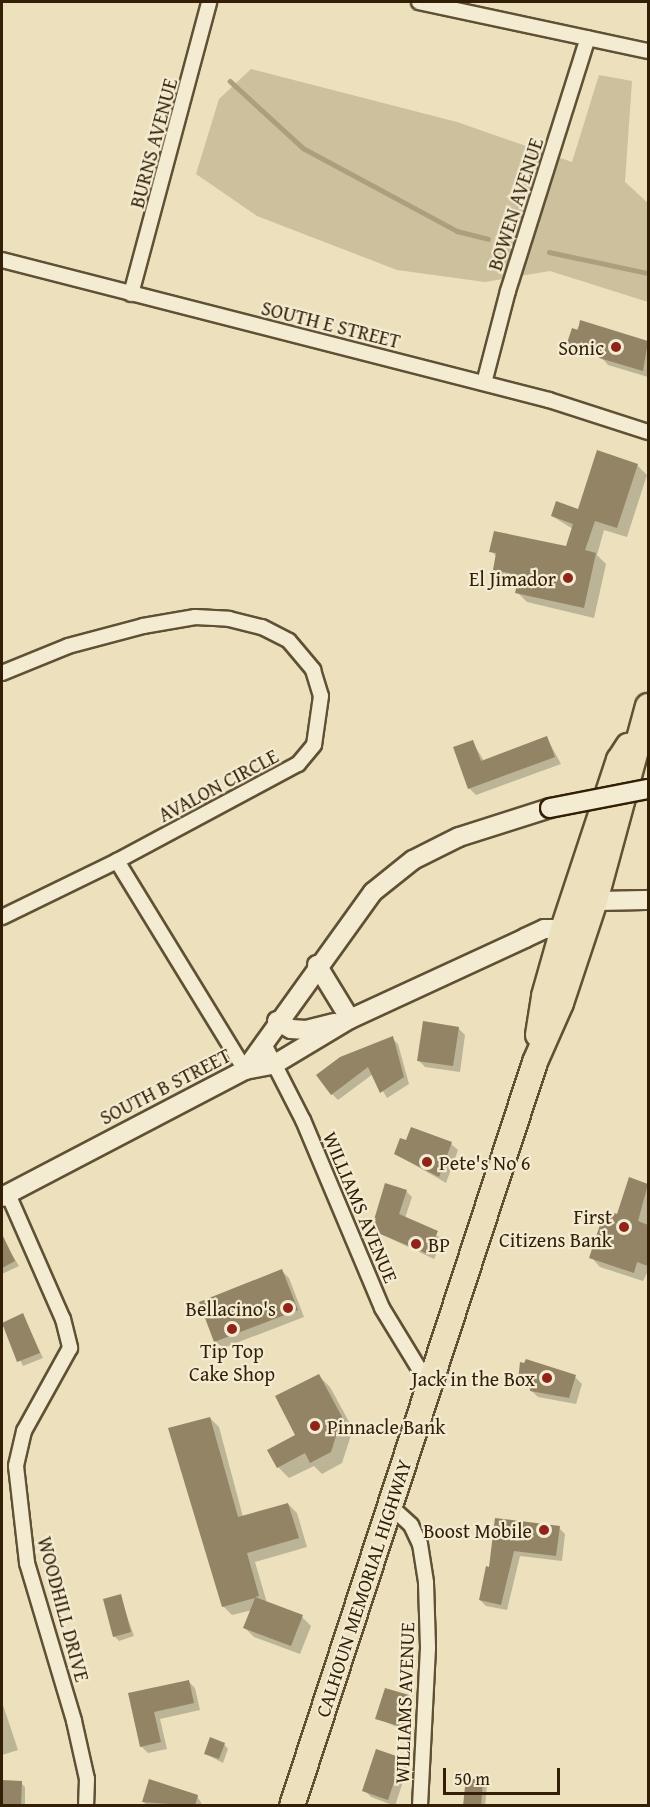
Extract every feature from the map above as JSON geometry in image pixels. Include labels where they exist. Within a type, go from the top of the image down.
[{"type":"highway","name":"CALHOUN MEMORIAL HIGHWAY","points":[[292,1806],[535,1062],[561,1004],[595,901],[646,713]]},
{"type":"highway","name":"CALHOUN MEMORIAL HIGHWAY","points":[[535,1062],[544,996],[563,929],[619,760],[646,713]]},
{"type":"street","name":"BURNS AVENUE","points":[[131,294],[209,2]]},
{"type":"street","points":[[419,2],[648,51]]},
{"type":"street","name":"BOWEN AVENUE","points":[[484,383],[508,291],[588,38]]},
{"type":"street","name":"SOUTH E STREET","points":[[2,260],[484,383],[648,432]]},
{"type":"street","name":"AVALON CIRCLE","points":[[2,673],[68,646],[143,626],[195,617],[229,619],[262,627],[289,641],[313,670],[321,696],[321,717],[314,745],[298,764],[117,861],[2,917]]},
{"type":"street","points":[[117,861],[245,1070],[262,1042],[372,892],[412,860],[459,837],[550,808],[648,789]]},
{"type":"street","points":[[595,901],[648,900]]},
{"type":"street","name":"SOUTH B STREET","points":[[5,1195],[245,1070],[275,1064],[350,1019],[544,929],[563,929]]},
{"type":"street","points":[[317,965],[350,1019]]},
{"type":"street","name":"SOUTH B STREET","points":[[278,1021],[291,1029],[306,1030],[350,1019]]},
{"type":"street","name":"WILLIAMS AVENUE","points":[[262,1042],[303,1120],[382,1308],[429,1385]]},
{"type":"street","name":"WOODHILL DRIVE","points":[[5,1195],[63,1319],[70,1348],[24,1431],[16,1466],[27,1563],[74,1722],[87,1779],[86,1806]]},
{"type":"street","name":"WILLIAMS AVENUE","points":[[390,1506],[411,1525],[420,1544],[426,1583],[428,1648],[420,1806]]},
{"type":"shaded area","points":[[251,69],[457,122],[572,162],[599,75],[632,81],[625,182],[648,203],[648,302],[550,271],[485,282],[397,270],[257,216],[196,174],[219,99]]},
{"type":"building","name":"Sonic","points":[[580,320],[648,341],[643,371],[599,358],[601,353],[567,343],[572,328],[578,330]]},
{"type":"building","points":[[597,450],[638,464],[617,528],[595,521],[585,550],[596,553],[584,608],[515,593],[519,575],[493,570],[496,553],[489,552],[494,531],[566,546],[573,524],[551,516],[556,501],[578,509]]},
{"type":"building","points":[[547,736],[555,757],[468,789],[453,747],[473,740],[481,761]]},
{"type":"building","points":[[423,1021],[459,1027],[453,1066],[417,1061]]},
{"type":"building","points":[[393,1036],[404,1077],[380,1093],[368,1067],[331,1095],[316,1075],[340,1057]]},
{"type":"building","points":[[411,1127],[452,1142],[439,1177],[394,1154],[400,1138],[406,1140]]},
{"type":"building","name":"First Citizens Bank","points":[[629,1177],[648,1184],[638,1221],[648,1225],[648,1266],[637,1262],[634,1273],[589,1258],[605,1210],[617,1214]]},
{"type":"building","points":[[385,1183],[407,1190],[399,1214],[438,1231],[428,1254],[371,1230]]},
{"type":"building","points":[[2,1234],[15,1261],[2,1268]]},
{"type":"building","points":[[282,1269],[298,1310],[214,1342],[199,1302]]},
{"type":"building","points":[[23,1313],[40,1353],[17,1362],[2,1323]]},
{"type":"building","name":"Jack in the Box","points":[[526,1359],[576,1375],[569,1398],[530,1391],[531,1385],[518,1381],[520,1362],[524,1363]]},
{"type":"building","name":"Pinnacle Bank","points":[[319,1374],[342,1417],[331,1452],[310,1463],[305,1453],[277,1468],[267,1450],[295,1435],[275,1396]]},
{"type":"building","points":[[210,1417],[238,1517],[288,1503],[299,1538],[247,1553],[259,1596],[255,1597],[303,1615],[291,1646],[243,1628],[255,1598],[222,1607],[168,1428]]},
{"type":"building","points":[[495,1518],[560,1526],[556,1556],[514,1551],[501,1605],[479,1600],[486,1566],[489,1567]]},
{"type":"building","points":[[121,1594],[131,1632],[113,1637],[103,1599]]},
{"type":"building","points":[[189,1680],[194,1703],[154,1712],[161,1742],[140,1747],[128,1693]]},
{"type":"building","points":[[385,1688],[409,1695],[399,1726],[375,1719]]},
{"type":"building","points":[[210,1737],[225,1743],[219,1759],[204,1754]]},
{"type":"building","points":[[376,1749],[402,1758],[388,1800],[362,1791]]},
{"type":"building","points":[[466,1778],[483,1780],[481,1806],[463,1806]]},
{"type":"building","points":[[149,1779],[198,1795],[195,1806],[142,1802]]},
{"type":"building","points":[[2,1780],[22,1781],[21,1806],[2,1806]]},
{"type":"waterway","points":[[230,81],[303,148],[457,231],[488,239]]},
{"type":"waterway","points":[[549,252],[648,273]]},
{"type":"place","name":"Sonic","points":[[616,347]]},
{"type":"place","name":"El Jimador","points":[[568,578]]},
{"type":"place","name":"Pete's No 6","points":[[427,1162]]},
{"type":"place","name":"First Citizens Bank","points":[[624,1227]]},
{"type":"place","name":"BP","points":[[416,1244]]},
{"type":"place","name":"Bellacino's","points":[[288,1308]]},
{"type":"place","name":"Tip Top Cake Shop","points":[[232,1329]]},
{"type":"place","name":"Jack in the Box","points":[[547,1378]]},
{"type":"place","name":"Pinnacle Bank","points":[[315,1426]]},
{"type":"place","name":"Boost Mobile","points":[[544,1530]]}]
